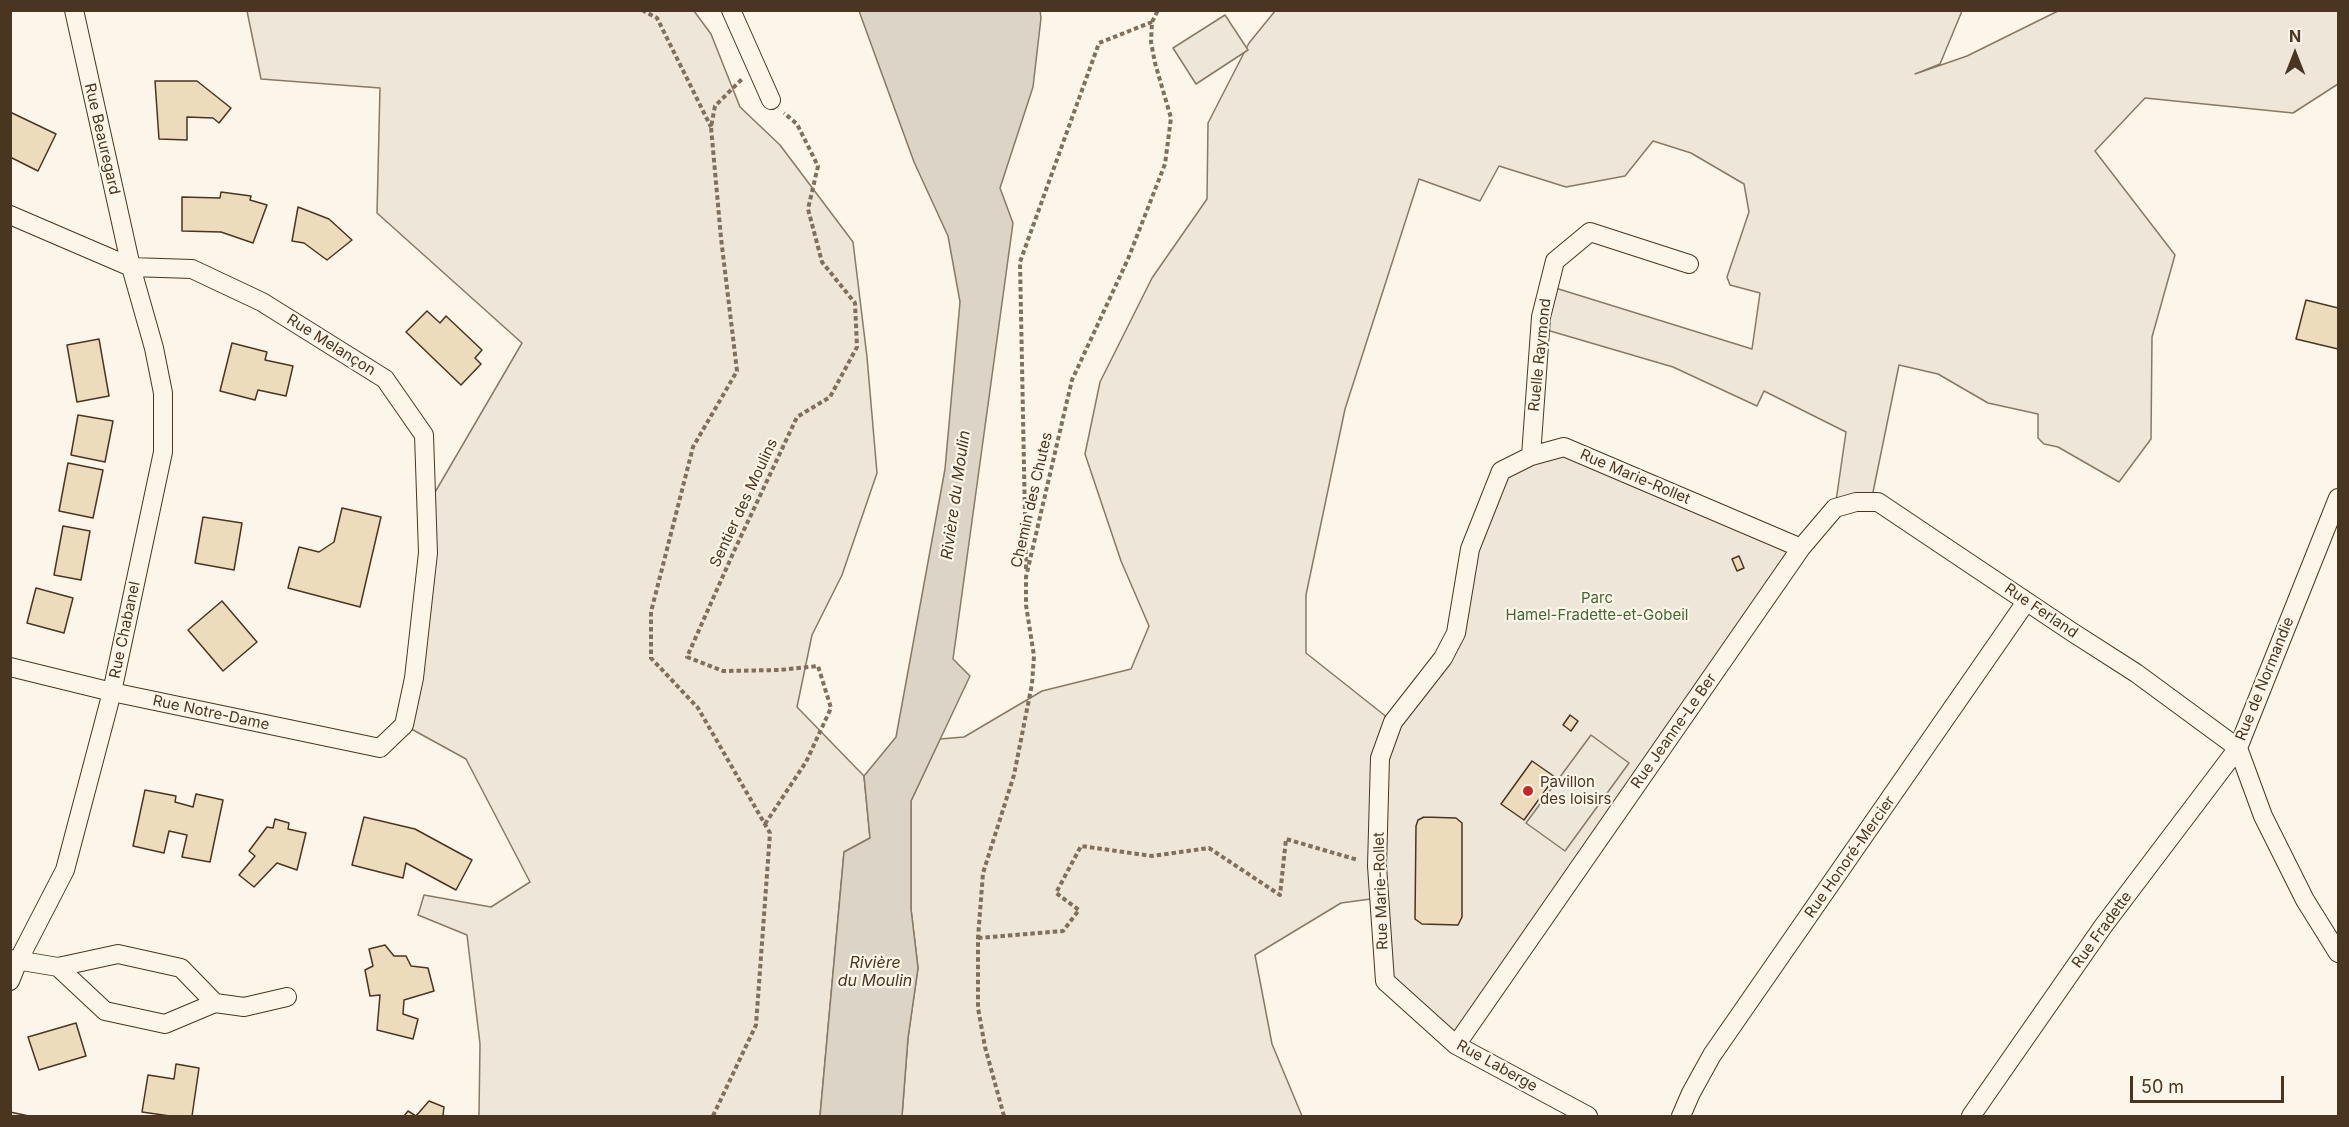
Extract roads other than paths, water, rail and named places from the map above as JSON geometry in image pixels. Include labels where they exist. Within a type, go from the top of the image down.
[{"type":"street","name":"Rue Beauregard","points":[[74,10],[131,267]]},
{"type":"street","points":[[731,10],[771,100]]},
{"type":"street","name":"Rue Melançon","points":[[10,214],[64,240],[131,267],[192,269],[262,302],[385,379],[424,435],[428,553],[414,678],[404,725]]},
{"type":"street","name":"Ruelle Raymond","points":[[1531,456],[1541,317],[1555,261],[1590,232],[1689,264]]},
{"type":"street","name":"Rue Chabanel","points":[[10,981],[14,960],[65,870],[112,692],[163,452],[163,393],[154,348],[131,267]]},
{"type":"street","name":"Rue Marie-Rollet","points":[[1385,981],[1377,866],[1380,758],[1393,722],[1443,658],[1456,633],[1470,549],[1501,471],[1531,456],[1564,447],[1801,548]]},
{"type":"street","name":"Rue de Normandie","points":[[2338,498],[2334,526],[2238,748],[2263,816],[2305,900],[2338,953]]},
{"type":"street","name":"Rue Ferland","points":[[1835,508],[1856,502],[1878,502],[2136,673],[2238,748]]},
{"type":"street","name":"Rue Jeanne-Le Ber","points":[[1456,1045],[1801,548],[1835,508]]},
{"type":"street","name":"Rue Honoré-Mercier","points":[[1681,1116],[1712,1055],[2026,602]]},
{"type":"street","name":"Rue Notre-Dame","points":[[10,667],[112,692],[380,748],[404,725]]},
{"type":"street","name":"Rue Fradette","points":[[1974,1115],[2104,925],[2238,748]]},
{"type":"street","points":[[14,960],[58,967],[118,954],[181,968],[215,1003]]},
{"type":"street","points":[[58,967],[105,1011],[165,1024],[215,1003],[244,1007],[287,997]]},
{"type":"street","name":"Rue Laberge","points":[[1385,981],[1456,1045],[1588,1116]]},
{"type":"water","name":"Rivière du Moulin","points":[[1040,10],[1041,18],[1033,87],[1000,188],[1013,223],[953,659],[970,676],[911,801],[911,909],[918,968],[908,1038],[902,1116],[820,1116],[844,852],[870,838],[864,776],[896,737],[945,469],[960,302],[948,236],[914,162],[859,11]]},
{"type":"place","name":"Pavillon des loisirs","points":[[1528,791]]},
{"type":"park label","name":"Parc Hamel-Fradette-et-Gobeil","points":[[1597,606]]}]
